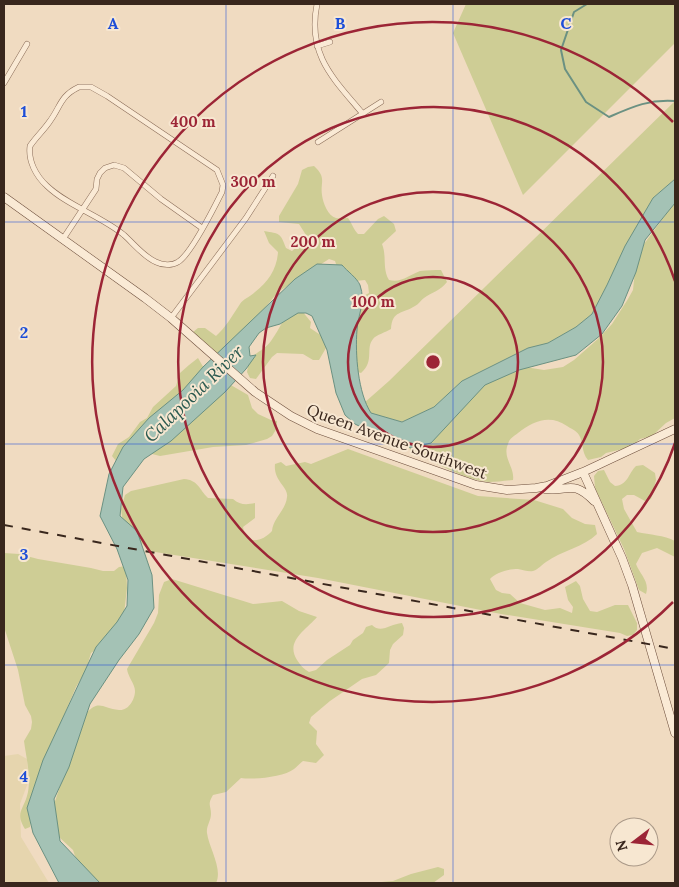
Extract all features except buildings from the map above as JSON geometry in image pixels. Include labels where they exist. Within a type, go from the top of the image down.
[{"type":"main road","name":"Queen Avenue Southwest","points":[[4,196],[172,318],[269,403],[308,426],[476,485],[499,490],[536,488],[552,484],[583,472],[675,429]]},
{"type":"main road","points":[[583,472],[632,585],[675,732]]},
{"type":"main road","points":[[536,488],[551,490],[565,487],[577,488],[588,494],[597,504]]},
{"type":"street","points":[[317,4],[314,24],[319,54],[328,71],[363,114]]},
{"type":"street","points":[[317,46],[330,42]]},
{"type":"street","points":[[4,83],[27,44]]},
{"type":"street","points":[[79,87],[91,87],[217,170],[223,185],[222,192],[202,228],[185,256],[178,262],[170,265],[162,264],[149,258],[104,221],[47,186],[30,162],[30,146],[52,119],[63,97],[79,87]]},
{"type":"street","points":[[318,142],[381,102]]},
{"type":"street","points":[[62,238],[96,190],[97,179],[100,173],[105,168],[114,165],[124,168],[161,199],[202,228]]},
{"type":"street","points":[[172,318],[246,218],[273,176]]},
{"type":"shaded area","points":[[466,4],[675,4],[675,43],[523,195],[453,33]]},
{"type":"shaded area","points":[[675,101],[675,179],[653,198],[592,314],[576,327],[548,343],[528,348],[462,381],[434,407],[402,422],[370,413],[364,403],[389,381]]},
{"type":"shaded area","points":[[314,166],[322,177],[322,195],[328,212],[333,217],[348,218],[358,234],[364,234],[378,219],[384,216],[394,224],[396,231],[382,244],[389,280],[402,280],[420,271],[441,270],[447,282],[411,309],[396,315],[391,329],[373,339],[368,364],[361,373],[355,371],[356,300],[369,293],[368,285],[365,280],[355,281],[339,273],[335,261],[329,259],[278,292],[259,315],[217,355],[197,338],[193,332],[198,328],[205,328],[216,336],[226,325],[241,302],[253,294],[268,279],[276,264],[278,252],[269,243],[264,231],[279,235],[286,248],[292,251],[303,241],[306,235],[299,224],[279,222],[279,216],[298,184],[302,170]]},
{"type":"shaded area","points":[[675,202],[675,418],[666,423],[652,436],[640,439],[631,447],[588,460],[584,454],[581,438],[578,433],[561,422],[554,420],[536,422],[524,429],[509,442],[507,458],[513,480],[480,481],[449,470],[411,451],[407,445],[420,446],[432,442],[442,426],[487,383],[525,367],[544,370],[563,367],[599,338],[612,324],[633,290],[635,271],[644,244]]},
{"type":"shaded area","points":[[302,311],[311,322],[310,328],[322,336],[326,348],[319,360],[313,360],[303,354],[277,353],[256,379],[250,378],[247,372],[249,359],[269,344],[286,319]]},
{"type":"shaded area","points":[[198,358],[205,370],[248,395],[252,408],[258,414],[277,421],[277,428],[272,436],[246,445],[213,447],[160,456],[148,453],[116,461],[112,456],[118,444],[129,437],[140,422],[147,418],[153,407],[176,386],[180,373]]},
{"type":"shaded area","points":[[348,449],[478,496],[534,500],[563,509],[572,518],[585,524],[595,525],[597,534],[592,538],[552,558],[535,570],[507,570],[496,574],[490,579],[496,590],[510,594],[520,603],[545,610],[560,608],[572,613],[573,607],[568,600],[565,587],[576,581],[580,586],[583,599],[590,611],[597,612],[615,605],[628,605],[637,623],[637,630],[633,635],[627,636],[620,633],[501,614],[318,578],[149,551],[123,523],[121,509],[125,495],[131,491],[184,479],[195,483],[208,498],[233,499],[243,504],[255,503],[255,518],[243,527],[247,537],[251,540],[259,540],[272,531],[286,502],[287,493],[276,475],[275,464],[281,462],[286,466],[305,462],[311,464]]},
{"type":"shaded area","points":[[643,465],[655,473],[656,480],[651,499],[645,501],[634,495],[627,495],[622,499],[624,509],[637,532],[662,536],[675,541],[675,557],[657,548],[642,553],[636,564],[647,585],[646,594],[639,590],[624,549],[595,488],[594,476],[598,471],[604,470],[610,482],[615,486],[623,484],[636,466]]},
{"type":"shaded area","points":[[4,553],[19,554],[103,571],[114,571],[119,567],[126,566],[127,588],[124,614],[101,646],[91,653],[86,670],[76,687],[65,713],[32,808],[30,827],[25,829],[20,815],[27,796],[29,782],[24,741],[31,729],[32,722],[25,705],[18,670],[4,627]]},
{"type":"shaded area","points":[[172,579],[253,604],[282,601],[299,611],[317,617],[298,636],[294,647],[297,660],[309,672],[316,670],[327,660],[350,645],[353,640],[363,633],[366,627],[372,625],[375,628],[382,629],[402,623],[404,628],[403,635],[393,644],[390,650],[389,663],[376,675],[362,679],[311,717],[309,723],[317,731],[316,744],[324,755],[316,763],[303,761],[289,772],[276,776],[241,778],[226,792],[213,795],[210,803],[211,817],[207,830],[208,839],[217,865],[218,877],[216,883],[92,882],[73,850],[59,837],[51,813],[84,716],[93,707],[100,706],[122,710],[128,707],[132,701],[135,688],[127,669],[154,623],[158,613],[159,595],[164,582]]},
{"type":"shaded area","points":[[18,754],[27,759],[29,780],[20,804],[21,837],[49,883],[4,883],[4,756]]},
{"type":"shaded area","points":[[438,867],[444,869],[444,875],[433,883],[370,883],[393,881]]},
{"type":"water","name":"Calapooia River","points":[[675,179],[675,203],[645,240],[636,272],[622,306],[602,334],[576,355],[519,370],[485,385],[431,443],[411,448],[381,437],[355,424],[345,415],[336,393],[327,350],[312,316],[306,313],[298,313],[280,324],[266,328],[259,333],[249,347],[250,356],[256,355],[246,369],[225,392],[171,441],[144,459],[123,487],[120,516],[137,531],[152,575],[154,608],[139,634],[90,704],[69,767],[54,799],[60,841],[100,883],[59,883],[33,833],[27,808],[43,760],[96,647],[117,622],[127,606],[128,580],[117,549],[100,516],[109,474],[123,447],[149,418],[183,390],[203,367],[295,279],[317,264],[342,265],[359,282],[362,297],[357,330],[357,362],[363,395],[371,413],[402,422],[434,407],[462,381],[528,348],[548,343],[576,327],[592,314],[625,246],[653,198]]},
{"type":"waterway","points":[[587,4],[574,12],[561,50],[565,69],[586,102],[609,117],[633,107],[657,101],[675,101]]},
{"type":"railway","points":[[4,525],[675,649]]}]
